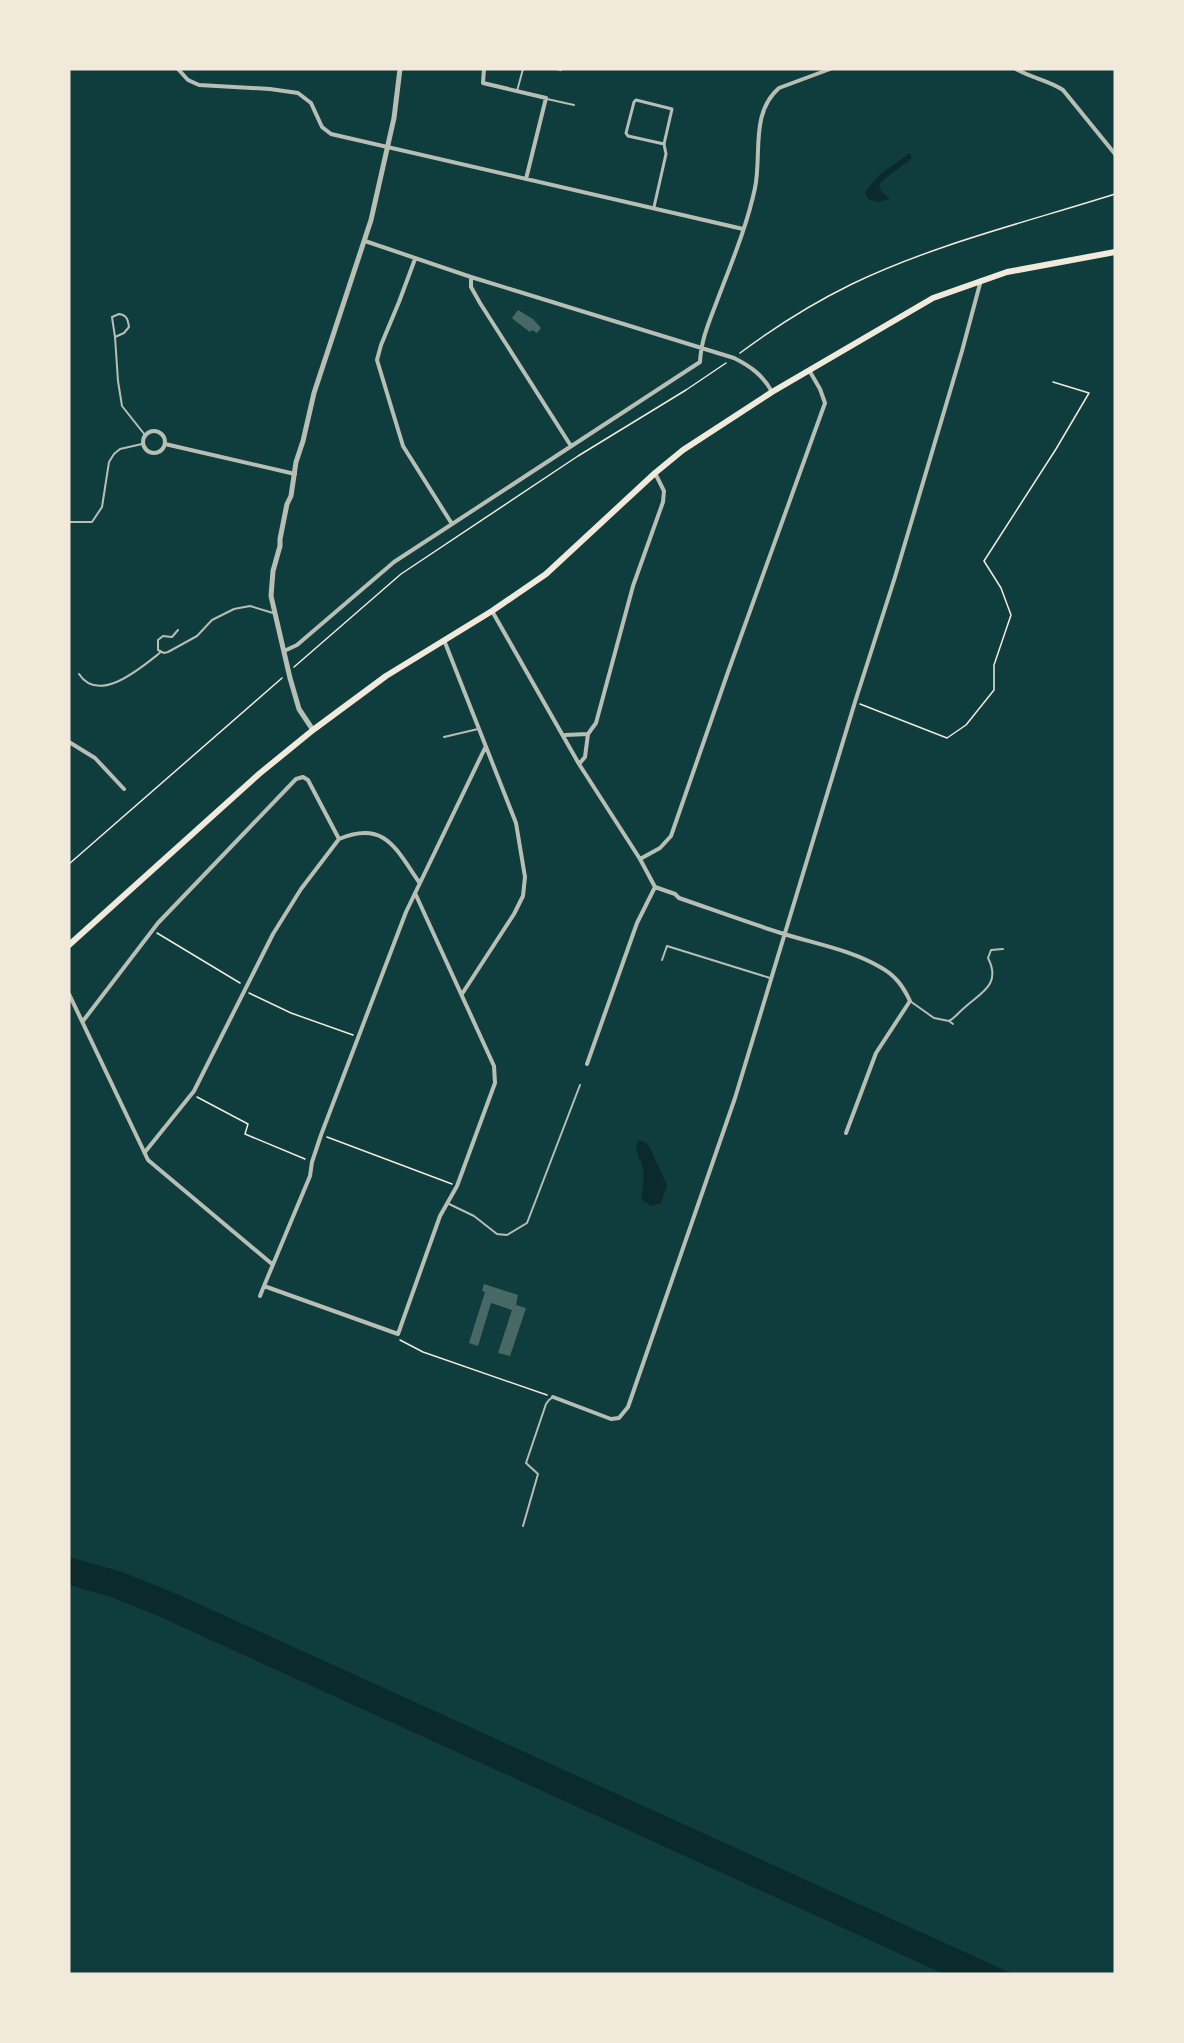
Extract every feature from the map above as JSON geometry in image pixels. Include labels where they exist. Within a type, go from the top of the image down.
[{"type":"main road","points":[[69,945],[259,774],[313,730],[386,675],[492,611],[535,582],[564,559],[655,473],[683,450],[772,392],[933,298],[981,279],[1031,266],[1115,252]]},
{"type":"street","points":[[178,69],[188,80],[199,85],[270,88],[298,93],[313,105],[320,124],[327,132],[743,229]]},
{"type":"street","points":[[313,730],[299,709],[288,672],[271,596],[273,571],[296,462],[314,393],[365,241],[394,118],[400,69]]},
{"type":"street","points":[[484,69],[483,83],[546,98],[526,178]]},
{"type":"street","points":[[284,651],[297,645],[394,562],[700,363],[700,348],[743,229],[755,188],[760,123],[768,100],[779,88],[830,69]]},
{"type":"street","points":[[1016,69],[1063,90],[1115,154]]},
{"type":"street","points":[[654,207],[666,154],[664,144],[672,109],[636,100],[626,133],[628,136],[664,144]]},
{"type":"street","points":[[365,241],[471,277],[734,357],[751,366],[768,384],[772,392]]},
{"type":"street","points":[[415,259],[381,345],[378,360],[403,446],[452,524]]},
{"type":"street","points":[[471,277],[471,287],[480,303],[572,446]]},
{"type":"street","points":[[554,1397],[611,1419],[619,1418],[628,1407],[735,1098],[896,577],[981,279]]},
{"type":"street","points":[[640,859],[660,848],[671,836],[825,403],[809,370]]},
{"type":"street","points":[[149,432],[158,432],[164,436],[165,444],[157,452],[152,452],[142,444],[145,435],[149,432]]},
{"type":"street","points":[[165,444],[295,474]]},
{"type":"street","points":[[579,764],[585,757],[588,734],[596,723],[633,586],[663,502],[664,491],[655,473]]},
{"type":"street","points":[[492,611],[565,735],[579,764],[640,859],[654,887],[675,894],[679,898],[785,934],[854,954],[882,968],[897,979],[910,1001],[876,1053],[846,1133]]},
{"type":"street","points":[[444,640],[516,823],[525,877],[523,896],[514,914],[462,995]]},
{"type":"street","points":[[565,735],[588,734]]},
{"type":"street","points":[[69,742],[95,758],[124,789]]},
{"type":"street","points":[[260,1296],[310,1176],[312,1161],[357,1037],[419,882],[485,748]]},
{"type":"street","points":[[83,1021],[152,930],[290,784],[303,777],[308,780],[339,839]]},
{"type":"street","points":[[145,1152],[193,1093],[273,934],[301,888],[339,839],[354,833],[367,832],[384,838],[398,852],[419,882]]},
{"type":"street","points":[[587,1064],[637,923],[654,887]]},
{"type":"street","points":[[264,1286],[398,1336],[440,1216],[454,1195],[489,1102],[495,1074],[494,1066],[415,893]]},
{"type":"street","points":[[69,994],[148,1160],[272,1264]]},
{"type":"lane","points":[[518,91],[523,69]]},
{"type":"lane","points":[[556,69],[561,70]]},
{"type":"lane","points":[[546,98],[574,105]]},
{"type":"lane","points":[[116,337],[129,327],[128,319],[123,314],[112,317],[122,406],[145,435]]},
{"type":"lane","points":[[69,522],[92,522],[102,507],[109,462],[114,454],[120,449],[142,444]]},
{"type":"lane","points":[[79,674],[86,682],[93,685],[109,684],[128,676],[160,652],[168,652],[197,636],[212,620],[234,609],[256,606],[275,614]]},
{"type":"lane","points":[[160,652],[157,646],[158,640],[163,636],[172,637],[178,630]]},
{"type":"lane","points":[[444,737],[478,729]]},
{"type":"lane","points":[[662,960],[667,946],[772,979]]},
{"type":"lane","points":[[949,1021],[987,989],[992,975],[992,966],[988,958],[992,950],[1003,949]]},
{"type":"lane","points":[[910,1001],[934,1018],[953,1024]]},
{"type":"lane","points":[[447,1203],[474,1216],[497,1234],[507,1235],[527,1222],[580,1085]]},
{"type":"lane","points":[[523,1526],[538,1474],[526,1463],[546,1404],[554,1397]]},
{"type":"path","points":[[69,864],[401,574],[578,456],[686,390],[809,308],[852,284],[892,266],[1115,194]]},
{"type":"path","points":[[862,704],[947,738],[966,725],[994,690],[994,665],[1011,615],[1001,588],[984,561],[1089,393],[1053,382]]},
{"type":"path","points":[[152,930],[245,989],[291,1013],[357,1037]]},
{"type":"path","points":[[193,1093],[201,1100],[248,1124],[245,1134],[312,1161]]},
{"type":"path","points":[[321,1135],[457,1186]]},
{"type":"path","points":[[398,1336],[423,1352],[554,1397]]},
{"type":"water","points":[[910,153],[912,158],[879,185],[881,191],[890,199],[878,202],[868,199],[865,192],[879,175]]},
{"type":"water","points":[[638,1140],[649,1146],[667,1185],[661,1203],[651,1206],[641,1199],[644,1173],[637,1151]]},
{"type":"water","points":[[69,1557],[122,1572],[177,1594],[1013,1974],[944,1974],[156,1615],[111,1597],[69,1585]]},
{"type":"building","points":[[518,310],[533,319],[541,328],[537,333],[532,330],[530,332],[512,318]]},
{"type":"building","points":[[484,1284],[518,1295],[516,1305],[526,1308],[510,1356],[498,1353],[512,1310],[491,1303],[478,1346],[469,1343],[485,1292],[482,1291]]}]
